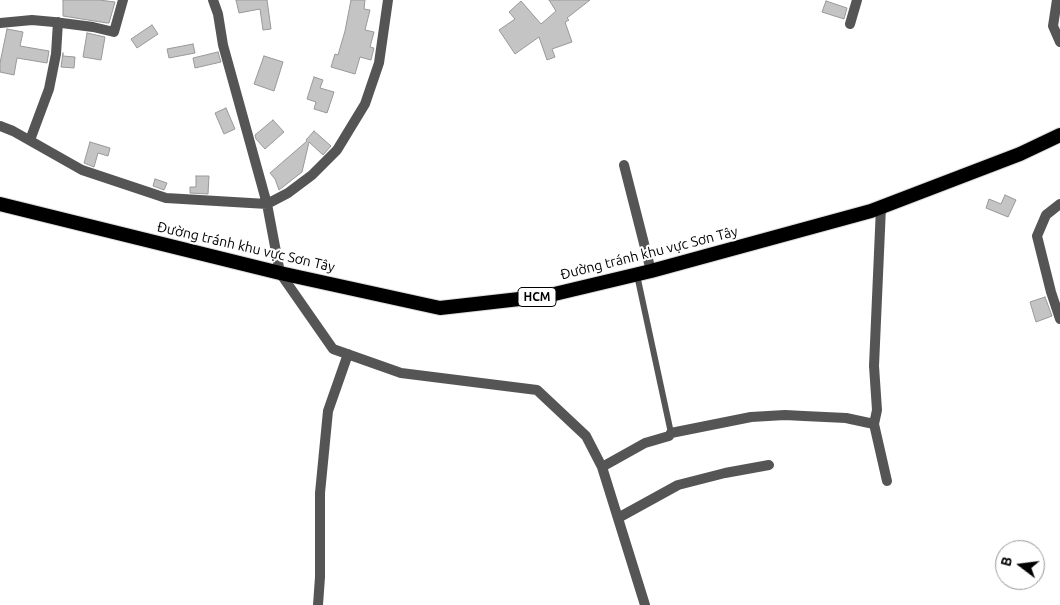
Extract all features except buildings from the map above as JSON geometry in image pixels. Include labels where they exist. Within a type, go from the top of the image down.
[{"type":"highway","name":"Đường tránh khu vực Sơn Tây","points":[[0,204],[280,273],[440,308],[546,296],[637,275],[872,211],[1020,154],[1060,134]]},
{"type":"street","points":[[0,23],[32,20],[58,22],[114,32],[123,0]]},
{"type":"street","points":[[213,0],[267,204],[280,273],[333,349],[401,373],[537,390],[586,436],[602,468],[645,605]]},
{"type":"street","points":[[0,126],[13,131],[93,175],[166,198],[267,204],[312,175],[342,143],[365,104],[379,63],[388,0]]},
{"type":"street","points":[[850,24],[857,0]]},
{"type":"street","points":[[1057,0],[1053,26],[1060,42]]},
{"type":"street","points":[[30,140],[49,89],[56,54],[58,22]]},
{"type":"street","points":[[624,165],[651,271]]},
{"type":"street","points":[[1059,315],[1051,292],[1037,236],[1046,215],[1060,204]]},
{"type":"street","points":[[881,207],[874,366],[876,410],[874,424],[887,481]]},
{"type":"street","points":[[318,605],[320,493],[328,411],[348,354]]},
{"type":"street","points":[[602,468],[645,443],[669,436],[671,433],[751,417],[786,415],[846,418],[874,424]]},
{"type":"street","points":[[618,518],[678,485],[725,473],[769,465]]},
{"type":"lane","points":[[637,275],[671,433]]}]
